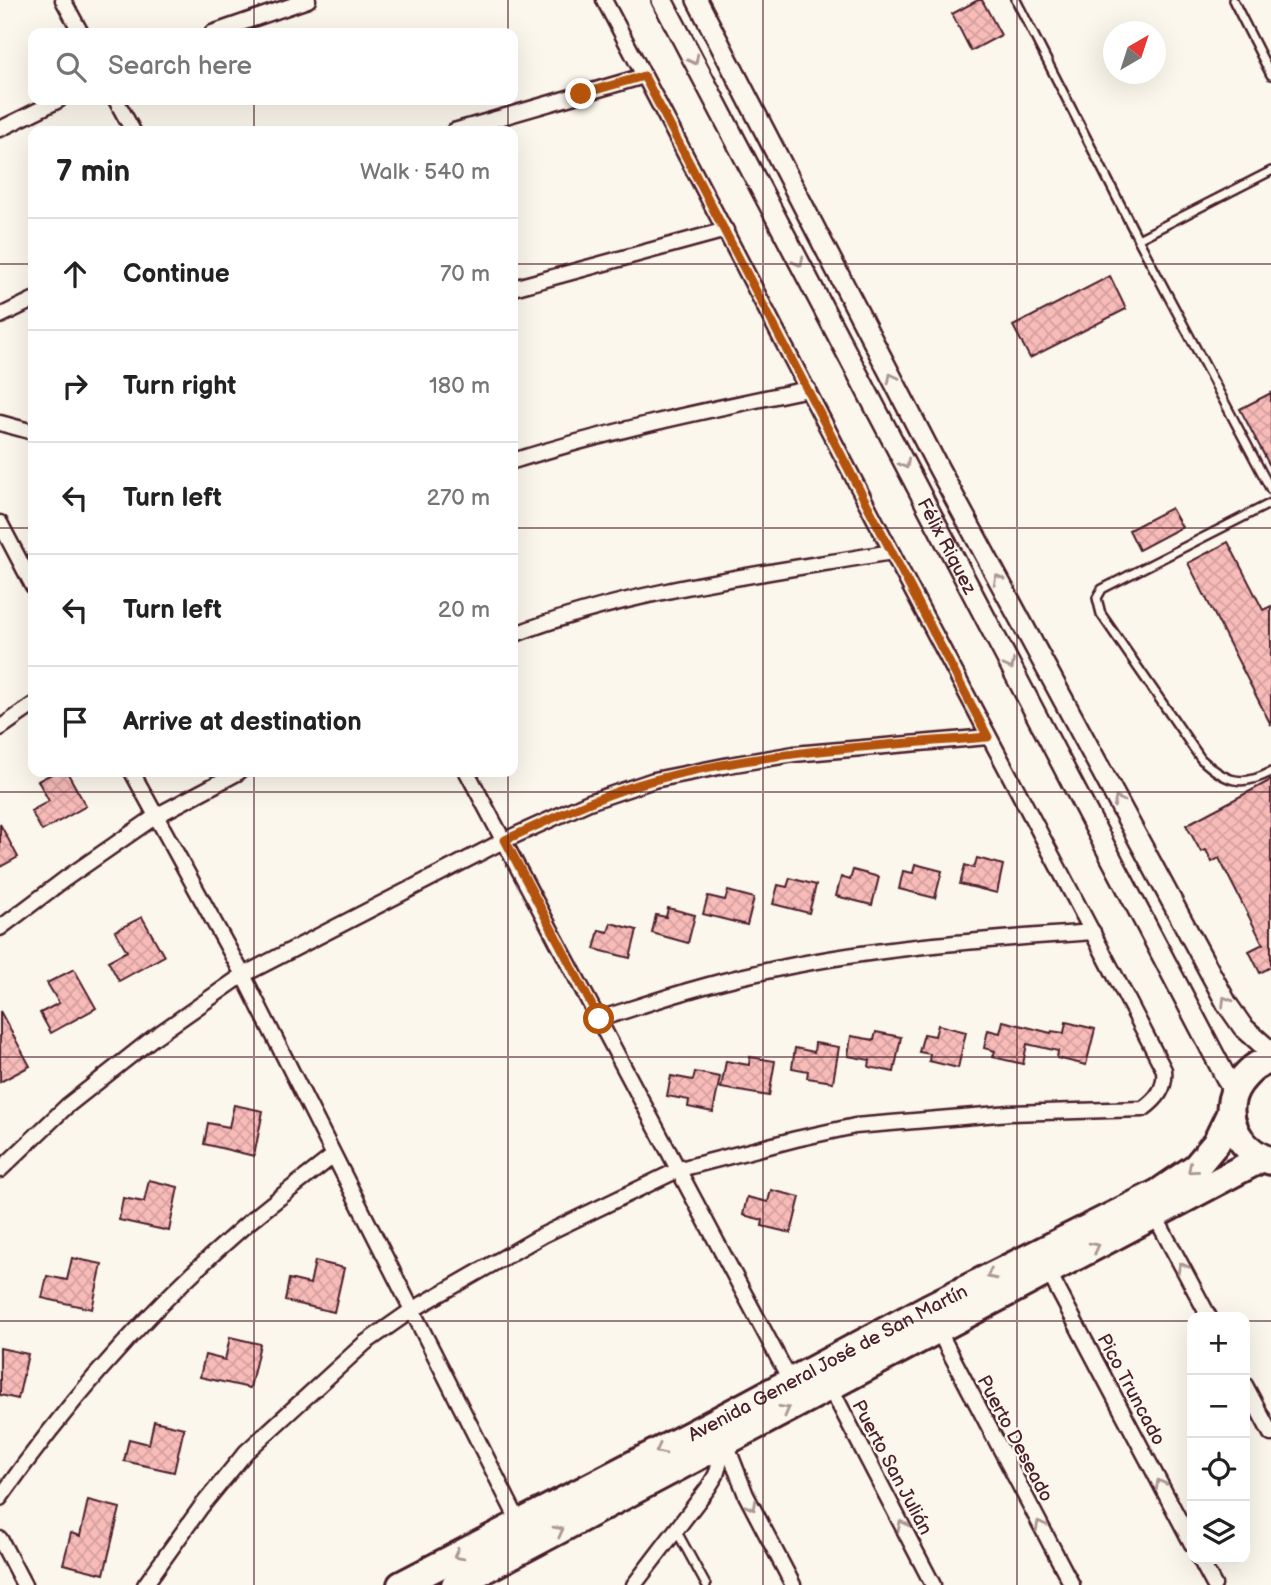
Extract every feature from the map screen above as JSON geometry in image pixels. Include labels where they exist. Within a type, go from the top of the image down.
[{"type":"highway","name":"Avenida General José de San Martín","points":[[401,1585],[525,1534],[1044,1261],[1158,1193],[1196,1167],[1216,1143],[1232,1102],[1249,1070],[1271,1060]]},
{"type":"highway","name":"Avenida General José de San Martín","points":[[1232,1102],[1233,1128],[1240,1140],[1250,1150],[1266,1159]]},
{"type":"highway","name":"Avenida General José de San Martín","points":[[1044,1261],[1155,1216],[1266,1159]]},
{"type":"highway","name":"Avenida General José de San Martín","points":[[720,1432],[755,1400],[790,1380],[824,1376]]},
{"type":"highway","name":"Avenida General José de San Martín","points":[[455,1585],[525,1534]]},
{"type":"street","points":[[63,0],[78,28]]},
{"type":"street","points":[[227,28],[308,0]]},
{"type":"street","points":[[145,1585],[201,1507],[246,1452],[365,1343],[412,1310],[543,1235],[680,1169],[796,1139],[855,1126],[997,1114],[1143,1109],[1154,1101],[1165,1080],[1164,1070],[1093,932],[988,737],[604,0]]},
{"type":"street","name":"Félix Riquez","points":[[662,0],[1232,1102]]},
{"type":"street","name":"Félix Riquez","points":[[697,0],[939,469],[1220,992],[1243,1027],[1271,1052]]},
{"type":"street","points":[[471,126],[644,76]]},
{"type":"street","points":[[0,129],[49,105]]},
{"type":"street","points":[[119,105],[130,126]]},
{"type":"street","points":[[518,287],[726,230]]},
{"type":"street","points":[[0,316],[28,302]]},
{"type":"street","points":[[518,459],[641,424],[808,389]]},
{"type":"street","points":[[0,423],[28,431]]},
{"type":"street","points":[[0,523],[28,576]]},
{"type":"street","points":[[518,633],[582,612],[674,591],[892,552]]},
{"type":"street","points":[[0,728],[28,708]]},
{"type":"street","points":[[0,1170],[67,1105],[153,1038],[243,975],[505,840],[589,802],[654,780],[794,754],[988,737]]},
{"type":"street","points":[[135,777],[243,975],[525,1534]]},
{"type":"street","points":[[0,928],[156,816],[230,777]]},
{"type":"street","points":[[470,777],[790,1380]]},
{"type":"street","points":[[599,1019],[752,974],[844,956],[921,945],[1093,932]]},
{"type":"street","points":[[0,1498],[89,1381],[165,1300],[242,1228],[333,1156]]},
{"type":"street","points":[[1155,1216],[1206,1312]]},
{"type":"street","name":"Pico Truncado","points":[[1044,1261],[1187,1534]]},
{"type":"street","name":"Puerto Deseado","points":[[933,1319],[1072,1585]]},
{"type":"street","name":"Puerto San Julián","points":[[824,1376],[933,1585]]},
{"type":"street","points":[[1250,1394],[1271,1434]]},
{"type":"street","points":[[634,1585],[716,1475],[720,1432]]},
{"type":"street","points":[[720,1432],[746,1495],[793,1585]]},
{"type":"street","points":[[0,1539],[24,1585]]},
{"type":"street","points":[[1203,1564],[1214,1585]]},
{"type":"lane","points":[[1016,0],[1138,239],[1271,490]]},
{"type":"lane","points":[[1233,0],[1271,75]]},
{"type":"lane","points":[[1138,239],[1271,171]]},
{"type":"lane","points":[[1271,503],[1102,589],[1097,598],[1101,614],[1200,759],[1217,774],[1235,781],[1257,779],[1271,772]]},
{"type":"lane","points":[[676,1529],[706,1585]]},
{"type":"building","points":[[982,0],[1001,35],[971,51],[952,14]]},
{"type":"building","points":[[1110,276],[1126,309],[1030,358],[1013,326]]},
{"type":"building","points":[[1271,393],[1271,468],[1240,409]]},
{"type":"building","points":[[1171,508],[1182,527],[1139,550],[1129,530]]},
{"type":"building","points":[[1228,542],[1263,610],[1271,606],[1271,725],[1188,563]]},
{"type":"building","points":[[46,777],[70,777],[86,806],[42,831],[31,811],[49,801],[38,781]]},
{"type":"building","points":[[1271,780],[1271,967],[1260,973],[1249,951],[1263,944],[1219,858],[1212,862],[1206,850],[1201,852],[1186,825]]},
{"type":"building","points":[[0,824],[18,857],[0,867]]},
{"type":"building","points":[[977,858],[1003,865],[997,893],[960,884],[965,865],[974,868]]},
{"type":"building","points":[[915,864],[942,871],[935,898],[899,889],[903,871],[913,873]]},
{"type":"building","points":[[853,870],[879,877],[872,905],[836,896],[841,877],[850,880]]},
{"type":"building","points":[[790,878],[816,885],[809,913],[773,904],[778,885],[787,887]]},
{"type":"building","points":[[728,891],[754,898],[747,925],[703,914],[708,896],[725,900]]},
{"type":"building","points":[[668,908],[695,915],[688,943],[652,933],[656,915],[666,917]]},
{"type":"building","points":[[142,917],[164,956],[119,981],[108,961],[127,951],[115,931]]},
{"type":"building","points":[[611,923],[637,930],[630,958],[594,949],[599,930],[608,932]]},
{"type":"building","points":[[74,969],[96,1008],[51,1033],[40,1013],[59,1003],[47,983]]},
{"type":"building","points":[[0,1011],[30,1066],[0,1082]]},
{"type":"building","points":[[1003,1021],[1051,1033],[1064,1033],[1066,1022],[1095,1029],[1086,1065],[1057,1058],[1058,1051],[1027,1044],[1023,1064],[993,1057],[995,1051],[984,1048],[988,1030],[1000,1033]]},
{"type":"building","points":[[938,1025],[966,1032],[958,1068],[929,1061],[930,1054],[919,1052],[924,1034],[935,1036]]},
{"type":"building","points":[[876,1032],[901,1037],[894,1072],[869,1067],[870,1060],[848,1056],[851,1036],[874,1040]]},
{"type":"building","points":[[815,1043],[839,1047],[833,1082],[807,1078],[808,1071],[792,1068],[795,1048],[814,1052]]},
{"type":"building","points":[[750,1057],[775,1061],[769,1096],[721,1088],[726,1061],[749,1065]]},
{"type":"building","points":[[695,1072],[720,1077],[713,1112],[688,1107],[689,1100],[667,1096],[671,1076],[693,1080]]},
{"type":"building","points":[[234,1105],[263,1111],[254,1156],[204,1144],[208,1123],[229,1127]]},
{"type":"building","points":[[149,1180],[178,1187],[169,1231],[119,1220],[123,1198],[144,1202]]},
{"type":"building","points":[[771,1190],[800,1197],[791,1233],[762,1226],[763,1220],[743,1215],[747,1197],[768,1202]]},
{"type":"building","points":[[72,1258],[102,1264],[92,1309],[42,1298],[47,1276],[67,1280]]},
{"type":"building","points":[[315,1261],[344,1268],[334,1312],[285,1301],[289,1279],[310,1284]]},
{"type":"building","points":[[230,1337],[260,1344],[250,1388],[200,1377],[205,1355],[225,1360]]},
{"type":"building","points":[[0,1348],[28,1354],[18,1399],[0,1395]]},
{"type":"building","points":[[154,1421],[184,1428],[174,1472],[124,1461],[129,1439],[149,1444]]},
{"type":"building","points":[[88,1500],[120,1508],[104,1574],[63,1564],[71,1533],[80,1536]]},
{"type":"route","points":[[581,94],[644,76],[988,737],[794,754],[654,780],[589,802],[505,840],[599,1019]]}]
